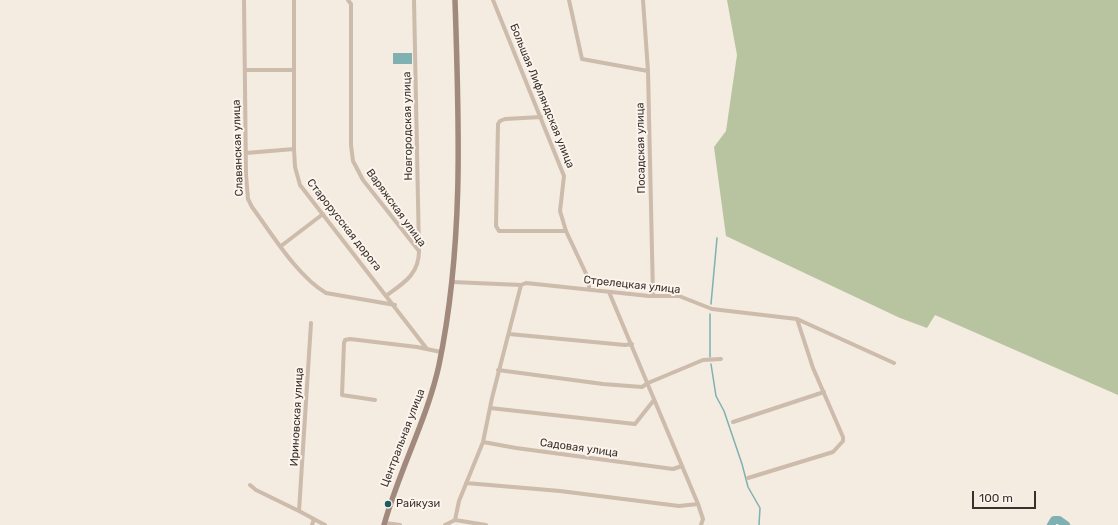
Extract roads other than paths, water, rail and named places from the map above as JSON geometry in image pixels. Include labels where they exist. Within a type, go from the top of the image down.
[{"type":"main road","name":"Центральная улица","points":[[385,524],[401,469],[426,410],[441,352],[453,282],[459,174],[455,0]]},
{"type":"street","name":"Славянская улица","points":[[244,0],[248,199],[252,207],[281,246],[304,275],[316,287],[326,292],[395,305]]},
{"type":"street","name":"Старорусская дорога","points":[[294,0],[294,149],[295,168],[300,185],[395,305],[427,349]]},
{"type":"street","name":"Варяжская улица","points":[[348,0],[351,4],[351,145],[353,161],[363,180],[419,251],[418,267],[414,274],[387,295]]},
{"type":"street","name":"Новгородская улица","points":[[414,0],[419,251]]},
{"type":"street","name":"Большая Лифляндская улица","points":[[493,0],[564,176],[560,211],[566,231],[589,280],[589,289]]},
{"type":"street","points":[[569,0],[582,59],[648,71]]},
{"type":"street","name":"Посадская улица","points":[[642,0],[648,71],[653,296]]},
{"type":"street","points":[[245,70],[293,70]]},
{"type":"street","points":[[541,117],[505,119],[500,121],[498,124],[496,226],[500,231],[566,231]]},
{"type":"street","points":[[246,153],[294,149]]},
{"type":"street","points":[[281,246],[322,214]]},
{"type":"street","name":"Стрелецкая улица","points":[[453,282],[526,283],[653,296],[679,296],[712,309],[797,319],[894,363]]},
{"type":"street","points":[[455,520],[459,501],[483,442],[498,370],[509,334],[521,284]]},
{"type":"street","points":[[609,292],[698,504],[702,519],[701,525]]},
{"type":"street","points":[[748,478],[833,452],[840,444],[843,437],[813,368],[797,319]]},
{"type":"street","name":"Ириновская улица","points":[[300,511],[311,324]]},
{"type":"street","points":[[509,334],[625,346],[632,344]]},
{"type":"street","points":[[375,400],[342,395],[345,340],[350,339],[441,352]]},
{"type":"street","points":[[498,370],[603,384],[642,387],[648,382],[703,360],[721,359]]},
{"type":"street","points":[[733,422],[824,392]]},
{"type":"street","points":[[490,408],[635,424],[654,400]]},
{"type":"street","name":"Садовая улица","points":[[483,442],[516,448],[673,469],[682,466]]},
{"type":"street","points":[[466,483],[679,506],[698,504]]},
{"type":"street","points":[[250,486],[325,525]]},
{"type":"street","points":[[312,525],[314,519]]},
{"type":"street","points":[[445,525],[455,520],[486,525]]},
{"type":"street","points":[[385,524],[400,525]]},
{"type":"water","points":[[393,53],[412,53],[412,64],[393,64]]},
{"type":"waterway","points":[[711,304],[717,238]]},
{"type":"waterway","points":[[710,314],[710,357]]},
{"type":"waterway","points":[[711,364],[716,396],[724,411],[742,464],[748,487],[760,508],[759,525]]},
{"type":"waterway","points":[[1051,525],[1054,520],[1059,520],[1066,525]]},
{"type":"place","name":"Райкузи","points":[[388,504]]}]
